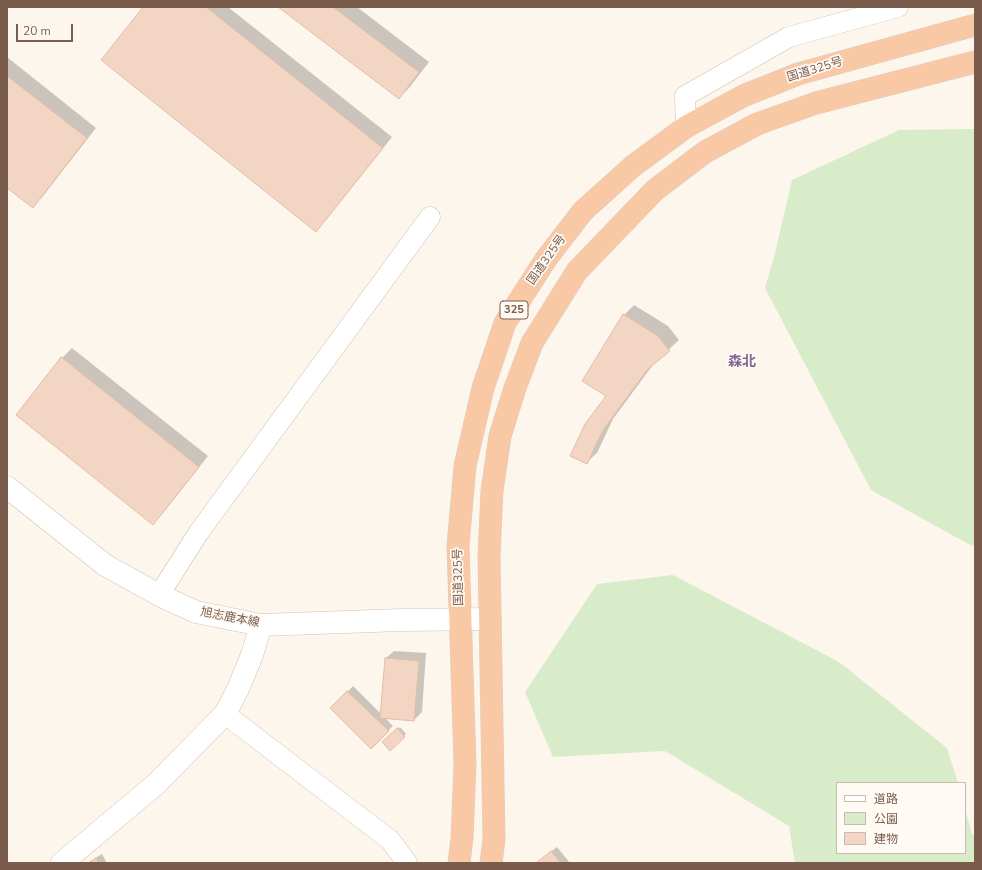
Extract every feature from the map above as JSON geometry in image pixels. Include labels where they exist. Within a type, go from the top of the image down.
[{"type":"highway","name":"国道325号","points":[[459,863],[462,838],[465,764],[458,546],[465,466],[483,388],[505,323],[546,259],[583,211],[633,166],[686,127],[742,96],[798,74],[975,25]]},
{"type":"highway","name":"325","points":[[491,863],[494,839],[489,556],[492,491],[500,436],[515,388],[532,343],[577,271],[655,190],[705,152],[751,128],[816,103],[975,62]]},
{"type":"main road","name":"旭志鹿本線","points":[[7,487],[106,565],[159,595],[196,612],[261,625],[402,620],[490,619]]},
{"type":"main road","points":[[62,863],[156,784],[225,714],[238,689],[252,655],[261,625]]},
{"type":"street","points":[[686,127],[685,96],[789,37],[898,7]]},
{"type":"street","points":[[159,595],[199,532],[430,217]]},
{"type":"street","points":[[225,714],[390,840],[407,863]]},
{"type":"green space","points":[[975,129],[975,544],[972,546],[871,490],[765,288],[775,253],[792,180],[899,130]]},
{"type":"green space","points":[[673,575],[839,662],[947,748],[958,782],[836,782],[836,854],[966,854],[966,813],[972,834],[975,837],[975,863],[795,863],[789,826],[665,751],[553,757],[525,692],[597,584]]},
{"type":"building","points":[[143,7],[206,7],[383,148],[316,232],[101,60]]},
{"type":"building","points":[[278,7],[333,7],[419,72],[399,99]]},
{"type":"building","points":[[7,76],[87,138],[33,208],[7,188]]},
{"type":"building","points":[[623,314],[658,336],[670,351],[648,369],[603,430],[587,464],[570,456],[585,424],[606,396],[582,381]]},
{"type":"building","points":[[61,357],[199,467],[153,525],[16,415]]},
{"type":"building","points":[[385,658],[419,661],[414,721],[380,718]]},
{"type":"building","points":[[347,691],[389,731],[371,749],[330,708]]},
{"type":"building","points":[[397,728],[405,737],[390,751],[382,742]]},
{"type":"building","points":[[551,851],[561,863],[536,863]]},
{"type":"building","points":[[96,858],[99,863],[89,863]]},
{"type":"district","name":"森北","points":[[742,363]]}]
